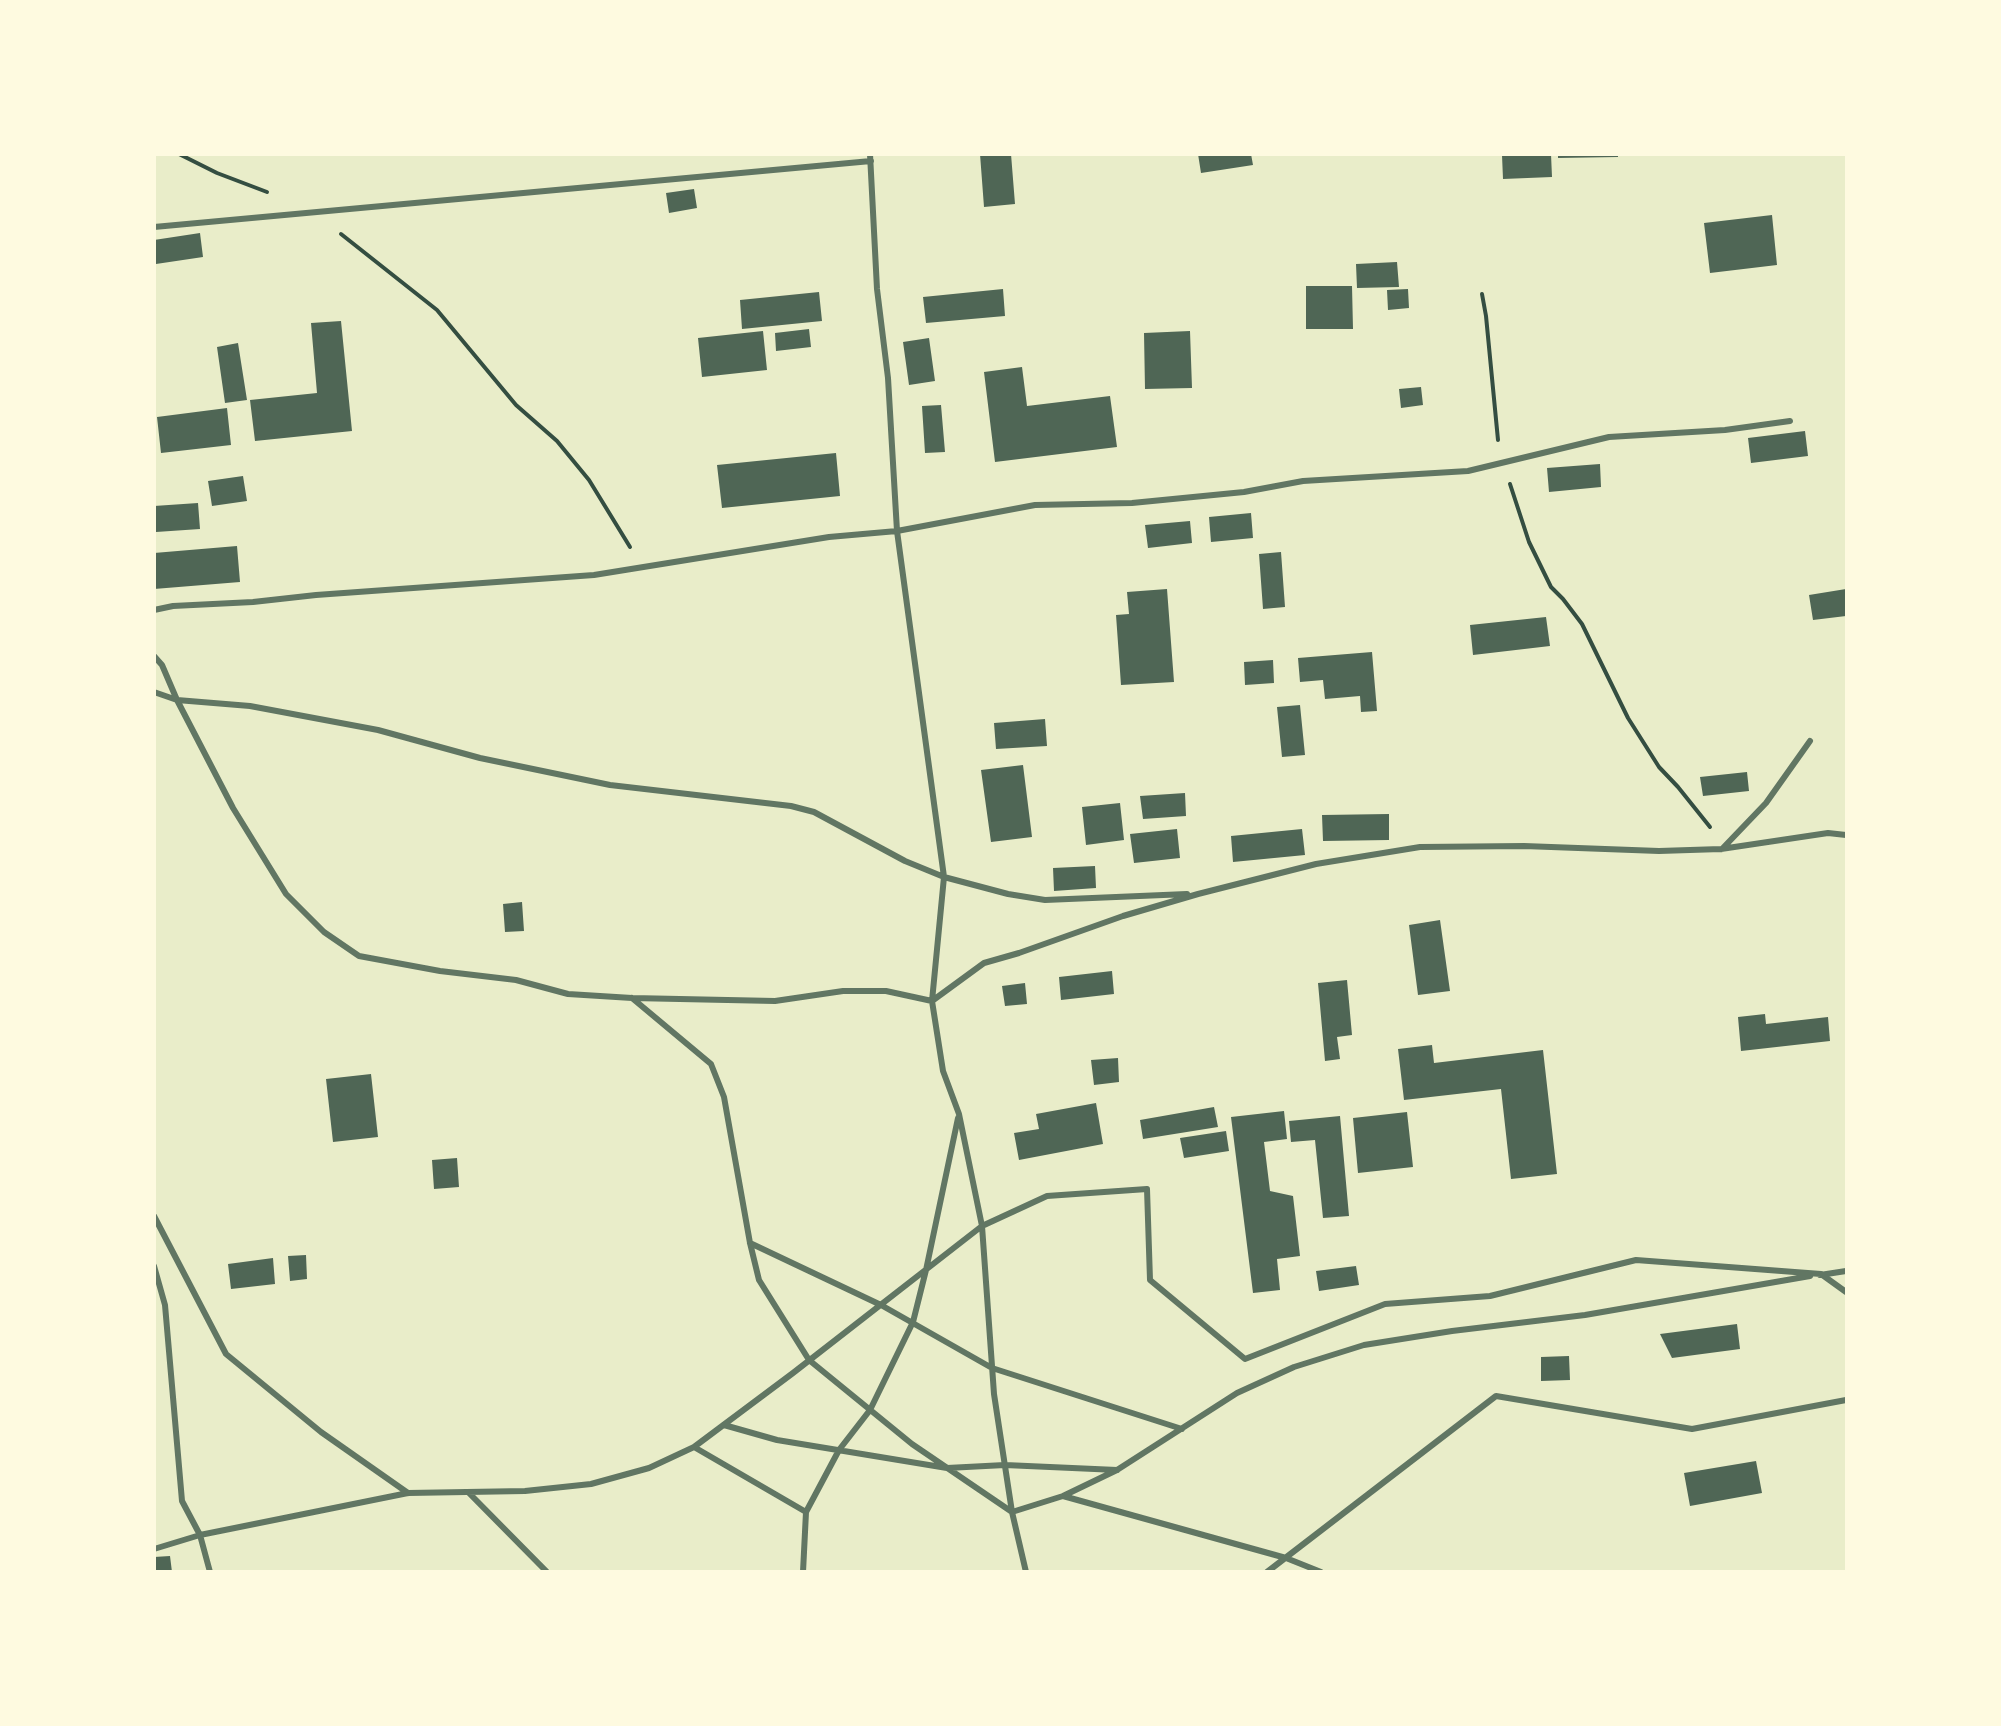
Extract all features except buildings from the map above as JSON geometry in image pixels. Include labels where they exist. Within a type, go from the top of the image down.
[{"type":"street","points":[[154,226],[870,158],[877,289],[888,378],[897,531],[944,877],[932,1001],[943,1071],[959,1114],[982,1226],[993,1394],[1012,1512],[1026,1572]]},
{"type":"street","points":[[154,610],[173,606],[253,602],[316,595],[594,575],[829,537],[897,531],[1035,505],[1132,503],[1196,498],[1279,487],[1303,481],[1468,471],[1609,437],[1725,430],[1790,421]]},
{"type":"street","points":[[154,656],[162,665],[177,700],[234,808],[286,894],[324,932],[359,956],[440,971],[516,980],[568,994],[632,998],[775,1001],[843,991],[886,991],[932,1001],[984,963],[1124,916],[1198,894],[1316,864],[1420,847],[1524,846],[1659,851],[1721,849],[1828,833],[1846,835]]},
{"type":"street","points":[[154,692],[177,700],[250,706],[378,730],[480,758],[610,784],[791,806],[814,812],[905,861],[944,877],[1008,894],[1045,900],[1198,894]]},
{"type":"street","points":[[1721,849],[1766,803],[1810,741]]},
{"type":"street","points":[[632,998],[711,1064],[724,1096],[750,1243],[759,1280],[809,1360],[912,1444],[1012,1512]]},
{"type":"street","points":[[803,1572],[806,1512],[839,1450],[870,1410],[913,1322],[959,1114]]},
{"type":"street","points":[[154,1549],[201,1535],[408,1493],[525,1491],[591,1484],[649,1468],[694,1447],[982,1226],[1047,1196],[1147,1189],[1150,1280],[1245,1359],[1385,1304],[1490,1296],[1636,1260],[1821,1274],[1846,1292]]},
{"type":"street","points":[[154,1216],[226,1354],[321,1432],[408,1493]]},
{"type":"street","points":[[750,1243],[881,1305],[992,1368],[1182,1429]]},
{"type":"street","points":[[154,1266],[165,1305],[182,1502],[201,1535],[210,1572]]},
{"type":"street","points":[[1012,1512],[1063,1496],[1117,1470],[1237,1393],[1294,1367],[1364,1345],[1452,1331],[1585,1315],[1846,1271]]},
{"type":"street","points":[[1267,1572],[1496,1396],[1692,1429],[1846,1400]]},
{"type":"street","points":[[724,1425],[777,1440],[947,1468],[1005,1465],[1117,1470]]},
{"type":"street","points":[[694,1447],[806,1512]]},
{"type":"street","points":[[469,1493],[547,1572]]},
{"type":"street","points":[[1063,1496],[1286,1558],[1321,1572]]},
{"type":"path","points":[[179,154],[217,173],[272,194]]},
{"type":"path","points":[[313,212],[437,310],[516,405],[557,441],[589,480],[628,546],[653,565]]},
{"type":"path","points":[[1482,294],[1502,462],[1529,542],[1551,587],[1582,624],[1628,718],[1659,767],[1714,832],[1721,849]]}]
